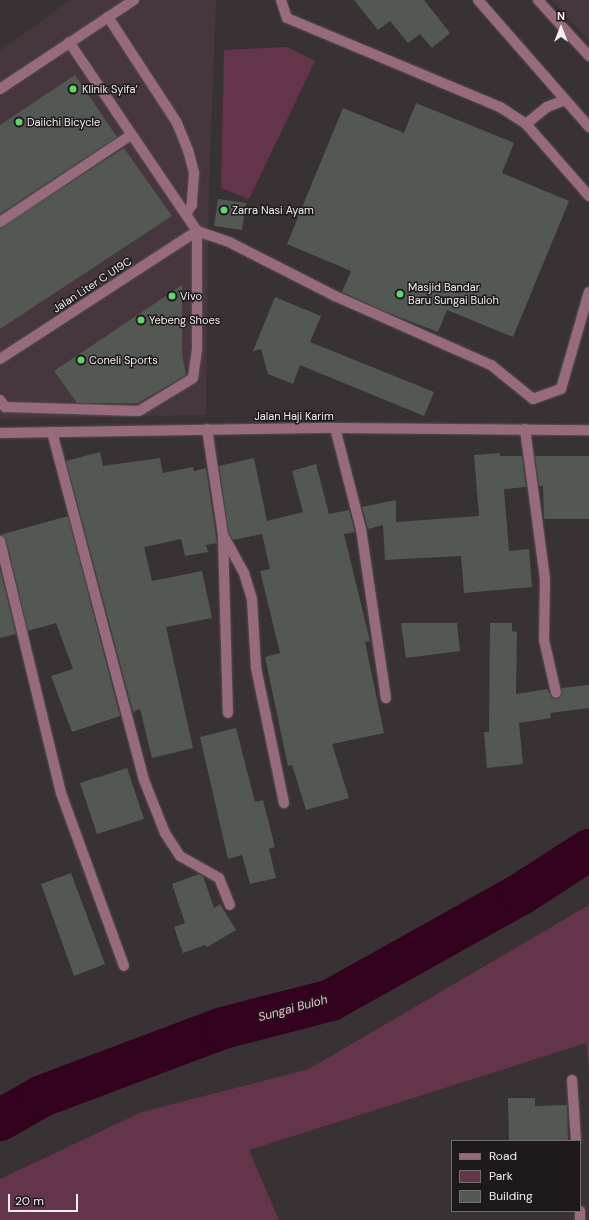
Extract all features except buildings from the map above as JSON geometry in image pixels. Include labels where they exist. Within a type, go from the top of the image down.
[{"type":"street","points":[[0,89],[134,0]]},
{"type":"street","points":[[281,0],[287,18],[486,101],[526,124],[589,196]]},
{"type":"street","points":[[478,0],[589,127]]},
{"type":"street","points":[[538,0],[589,56]]},
{"type":"street","points":[[108,17],[177,123],[188,150],[194,173],[192,205],[186,214]]},
{"type":"street","points":[[0,400],[5,407],[139,411],[193,378],[197,350],[197,231],[69,42]]},
{"type":"street","points":[[526,124],[547,107],[565,100]]},
{"type":"street","points":[[0,222],[131,135]]},
{"type":"street","points":[[197,231],[229,242],[335,296],[491,365],[533,399],[561,389],[589,292]]},
{"type":"street","name":"Jalan Liter C U19C","points":[[0,359],[197,231]]},
{"type":"street","points":[[335,428],[362,529],[386,698]]},
{"type":"street","name":"Jalan Haji Karim","points":[[0,433],[335,428],[589,430]]},
{"type":"street","points":[[207,429],[223,535],[228,713]]},
{"type":"street","points":[[525,429],[545,578],[544,640],[556,693]]},
{"type":"street","points":[[52,432],[144,780],[165,833],[180,856],[219,878],[230,905]]},
{"type":"street","points":[[223,535],[244,573],[252,600],[256,668],[284,804]]},
{"type":"street","points":[[0,541],[61,793],[124,966]]},
{"type":"street","points":[[572,1080],[576,1140]]},
{"type":"shaded area","points":[[70,0],[216,0],[209,185],[206,415],[0,419],[0,51]]},
{"type":"shaded area","points":[[552,0],[589,0],[589,41]]},
{"type":"green space","points":[[287,47],[315,61],[249,199],[221,188],[224,50]]},
{"type":"green space","points":[[589,905],[589,1068],[586,1043],[249,1150],[279,1220],[0,1220],[0,1179],[142,1112],[309,1069]]},
{"type":"waterway","name":"Sungai Buloh","points":[[0,1120],[42,1096],[223,1028],[331,1000],[521,894],[589,850]]},
{"type":"place","name":"Klinik Syifa’","points":[[73,89]]},
{"type":"place","name":"Daiichi Bicycle","points":[[19,122]]},
{"type":"place","name":"Zarra Nasi Ayam","points":[[224,210]]},
{"type":"place","name":"Masjid Bandar Baru Sungai Buloh","points":[[400,294]]},
{"type":"place","name":"Vivo","points":[[172,296]]},
{"type":"place","name":"Yebeng Shoes","points":[[141,320]]},
{"type":"place","name":"Coneli Sports","points":[[81,360]]}]
